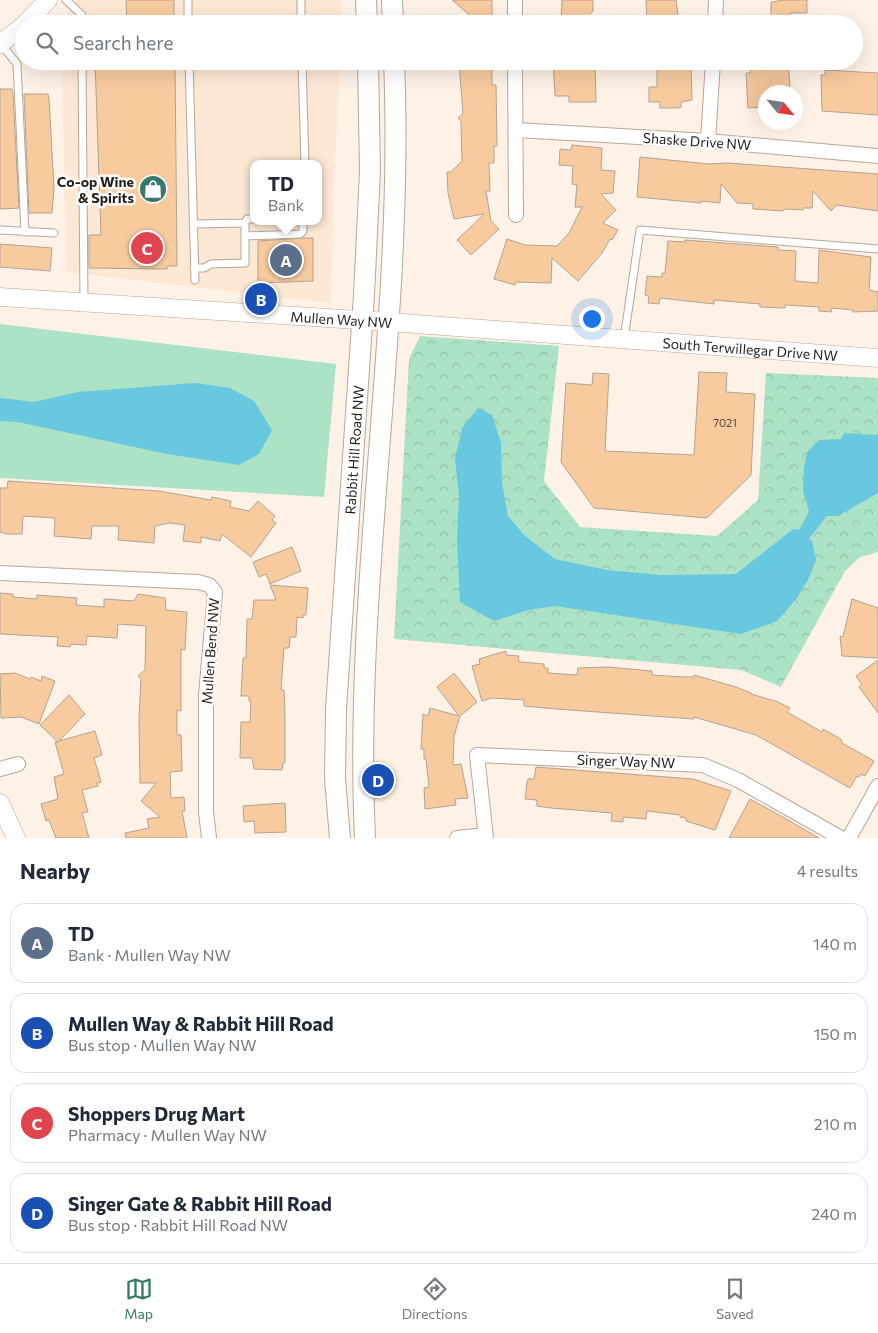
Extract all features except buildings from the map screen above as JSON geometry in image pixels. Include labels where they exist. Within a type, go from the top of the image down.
[{"type":"main road","points":[[366,0],[367,15]]},
{"type":"main road","points":[[392,0],[393,15]]},
{"type":"main road","name":"Rabbit Hill Road NW","points":[[340,838],[335,779],[338,667],[362,322],[370,170],[368,70]]},
{"type":"main road","name":"Rabbit Hill Road NW","points":[[365,838],[362,745],[364,689],[389,322],[396,170],[394,70]]},
{"type":"street","points":[[33,15],[48,0]]},
{"type":"street","points":[[515,0],[515,15]]},
{"type":"street","points":[[715,15],[716,0]]},
{"type":"street","points":[[1,44],[15,32]]},
{"type":"street","points":[[515,70],[516,215]]},
{"type":"street","points":[[708,141],[712,70]]},
{"type":"street","name":"Shaske Drive NW","points":[[516,130],[708,141],[878,156]]},
{"type":"street","name":"Mullen Way NW","points":[[0,297],[362,322],[389,322],[624,340]]},
{"type":"street","name":"South Terwillegar Drive NW","points":[[624,340],[878,358]]},
{"type":"street","name":"Mullen Bend NW","points":[[0,573],[198,582],[209,585],[215,592],[206,695],[206,812],[209,838]]},
{"type":"street","name":"Singer Way NW","points":[[486,836],[477,755],[703,765],[738,780],[841,838]]},
{"type":"street","points":[[0,769],[18,764]]},
{"type":"street","points":[[849,838],[878,786]]},
{"type":"street","points":[[0,803],[16,838]]},
{"type":"street","points":[[457,838],[486,836]]},
{"type":"lane","points":[[66,0],[82,15]]},
{"type":"lane","points":[[188,0],[188,15]]},
{"type":"lane","points":[[301,0],[301,15]]},
{"type":"lane","points":[[1,44],[15,62]]},
{"type":"lane","points":[[17,70],[25,232]]},
{"type":"lane","points":[[82,70],[84,303]]},
{"type":"lane","points":[[189,70],[194,280]]},
{"type":"lane","points":[[302,70],[305,160]]},
{"type":"lane","points":[[194,268],[211,264],[245,263],[245,223],[247,219],[250,219]]},
{"type":"lane","points":[[193,224],[245,223]]},
{"type":"lane","points":[[245,236],[300,234],[303,231],[303,225]]},
{"type":"lane","points":[[0,230],[54,233]]},
{"type":"lane","points":[[624,340],[640,230],[878,249]]},
{"type":"shaded area","points":[[76,0],[341,0],[342,15],[67,15]]},
{"type":"shaded area","points":[[62,70],[340,70],[334,178],[331,303],[66,272]]},
{"type":"green space","points":[[0,324],[336,364],[324,497],[0,478]]},
{"type":"green space","points":[[420,336],[559,346],[544,481],[580,527],[717,536],[758,500],[766,373],[878,378],[878,552],[860,557],[845,571],[781,687],[741,670],[394,639],[409,359]]},
{"type":"water","points":[[195,383],[230,388],[254,401],[272,430],[259,454],[239,465],[167,454],[18,422],[0,421],[0,398],[34,402],[78,392]]},
{"type":"water","points":[[478,408],[492,415],[501,443],[502,483],[508,516],[524,535],[555,559],[607,570],[660,575],[736,574],[793,529],[799,530],[809,512],[803,491],[807,452],[819,440],[841,439],[844,433],[878,435],[878,493],[838,516],[827,516],[809,539],[812,541],[816,560],[808,580],[797,598],[777,621],[741,634],[555,606],[528,610],[494,621],[460,602],[457,541],[459,496],[455,459],[462,428]]},
{"type":"place","name":"Co-op Wine & Spirits","points":[[153,189]]},
{"type":"place","name":"Shoppers Drug Mart","points":[[147,248]]},
{"type":"place","name":"TD","points":[[286,260]]},
{"type":"place","name":"Mullen Way & Rabbit Hill Road","points":[[261,299]]},
{"type":"place","name":"Singer Gate & Rabbit Hill Road","points":[[378,780]]}]
